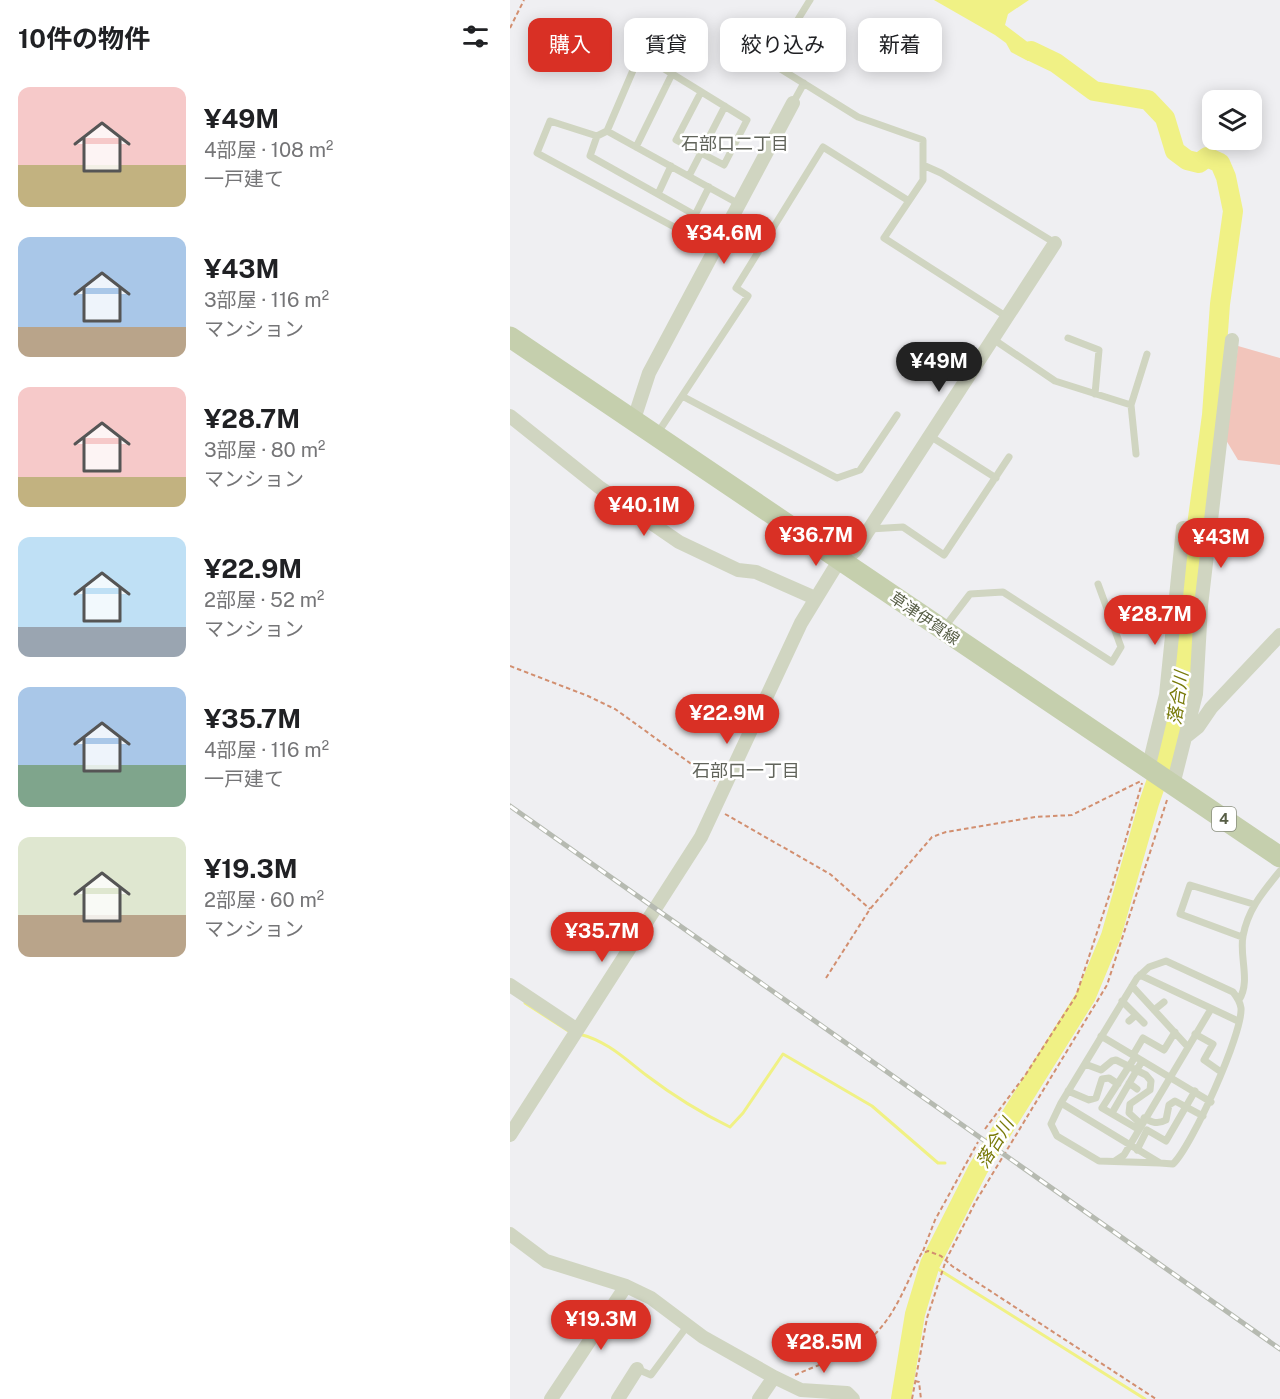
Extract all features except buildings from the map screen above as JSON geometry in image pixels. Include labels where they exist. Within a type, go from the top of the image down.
[{"type":"main road","name":"草津伊賀線","points":[[510,337],[657,434],[1157,777],[1280,857]]},
{"type":"street","points":[[634,419],[649,373],[794,103]]},
{"type":"street","points":[[510,1136],[576,1029],[654,914],[701,837],[801,623],[815,598],[834,569],[855,551],[870,529],[1055,243]]},
{"type":"street","points":[[1188,735],[1196,694],[1201,606],[1232,340]]},
{"type":"street","points":[[510,416],[590,480],[679,542],[738,570],[756,572],[815,598]]},
{"type":"street","points":[[1157,777],[1183,528]]},
{"type":"street","points":[[1157,777],[1211,708],[1280,635]]},
{"type":"street","points":[[510,985],[576,1029]]},
{"type":"street","points":[[510,1234],[546,1261],[626,1286],[651,1298],[703,1337],[801,1390],[848,1393],[853,1399]]},
{"type":"street","points":[[551,1399],[626,1286]]},
{"type":"street","points":[[618,1399],[637,1369]]},
{"type":"street","points":[[759,1399],[774,1377]]},
{"type":"lane","points":[[810,0],[771,63],[858,117],[923,140],[923,180],[884,238],[1007,317]]},
{"type":"lane","points":[[701,92],[675,140],[724,165],[747,120],[640,54],[607,131],[597,136],[590,156],[695,215],[709,187]]},
{"type":"lane","points":[[636,147],[672,74]]},
{"type":"lane","points":[[794,103],[804,83]]},
{"type":"lane","points":[[690,176],[725,106]]},
{"type":"lane","points":[[597,136],[550,121],[537,153],[702,242]]},
{"type":"lane","points":[[607,131],[739,204]]},
{"type":"lane","points":[[657,434],[748,296],[736,288],[823,147],[909,201]]},
{"type":"lane","points":[[923,165],[941,173],[1055,243]]},
{"type":"lane","points":[[657,194],[671,166]]},
{"type":"lane","points":[[1068,338],[1099,350],[1095,394]]},
{"type":"lane","points":[[993,339],[1055,381],[1131,405]]},
{"type":"lane","points":[[1136,454],[1131,405],[1147,354]]},
{"type":"lane","points":[[682,396],[837,478],[860,470],[897,415]]},
{"type":"lane","points":[[930,436],[996,478]]},
{"type":"lane","points":[[870,529],[903,526],[944,555],[1009,457]]},
{"type":"lane","points":[[943,630],[970,594],[1003,592],[1112,662],[1121,647],[1098,584]]},
{"type":"lane","points":[[1239,1000],[1245,991],[1242,937],[1253,904],[1280,872]]},
{"type":"lane","points":[[1242,937],[1180,914],[1190,885],[1253,904]]},
{"type":"lane","points":[[1166,961],[1233,992],[1239,1000],[1241,1009],[1211,1102],[1173,1164],[1099,1161],[1057,1136],[1051,1124],[1084,1064],[1140,975],[1149,967],[1166,961]]},
{"type":"lane","points":[[1140,975],[1238,1021]]},
{"type":"lane","points":[[1132,986],[1188,1047]]},
{"type":"lane","points":[[1122,1001],[1144,1023]]},
{"type":"lane","points":[[1154,1010],[1164,1002]]},
{"type":"lane","points":[[1114,1161],[1124,1155],[1211,1009]]},
{"type":"lane","points":[[1129,1022],[1136,1015]]},
{"type":"lane","points":[[1112,1113],[1129,1083],[1143,1038],[1164,1050],[1175,1032]]},
{"type":"lane","points":[[1195,1034],[1213,1044],[1203,1060],[1221,1072]]},
{"type":"lane","points":[[1101,1036],[1211,1102]]},
{"type":"lane","points":[[1084,1064],[1101,1070],[1112,1060],[1116,1060],[1146,1075],[1151,1081],[1150,1090],[1130,1104],[1129,1113],[1141,1124]]},
{"type":"lane","points":[[1132,1069],[1102,1107],[1141,1124],[1161,1123],[1166,1120],[1169,1105],[1174,1101],[1203,1116]]},
{"type":"lane","points":[[1068,1091],[1089,1100],[1096,1098],[1102,1079],[1109,1078],[1118,1084]]},
{"type":"lane","points":[[1129,1083],[1137,1089]]},
{"type":"lane","points":[[1137,1150],[1147,1130],[1166,1141],[1195,1091]]},
{"type":"lane","points":[[1061,1103],[1160,1163]]},
{"type":"lane","points":[[637,1369],[651,1375],[688,1325]]},
{"type":"path","points":[[510,28],[524,0]]},
{"type":"path","points":[[510,666],[615,709],[725,788]]},
{"type":"path","points":[[826,978],[870,909],[932,837],[946,832],[1024,819],[1072,815],[1157,777]]},
{"type":"path","points":[[985,1129],[1026,1074],[1076,996],[1112,887],[1157,777]]},
{"type":"path","points":[[912,1399],[927,1318],[946,1260],[976,1201],[1107,985],[1157,777]]},
{"type":"path","points":[[715,808],[830,874],[870,909]]},
{"type":"path","points":[[774,1377],[790,1377],[857,1347],[878,1332],[898,1303],[935,1220],[978,1142]]},
{"type":"path","points":[[923,1251],[941,1256],[1156,1399]]},
{"type":"path","points":[[915,1381],[919,1383],[921,1399]]},
{"type":"shaded area","points":[[934,0],[1029,0],[1008,14],[1005,25],[1042,53],[1057,61],[1053,63],[1033,58],[1028,61],[1011,52],[1006,43],[995,35]]},
{"type":"shaded area","points":[[1238,346],[1280,358],[1280,465],[1238,460],[1226,440]]},
{"type":"waterway","name":"落合川","points":[[901,1399],[915,1314],[930,1264],[978,1169],[1086,996],[1111,936],[1149,803],[1179,716],[1193,555],[1212,415],[1220,304],[1233,211],[1226,177],[1220,163],[1207,157],[1199,163],[1187,160],[1175,151],[1165,118],[1148,100],[1094,91],[1056,63],[1031,51]]},
{"type":"waterway","points":[[525,1003],[570,1032]]},
{"type":"waterway","points":[[579,1034],[607,1046],[676,1096],[730,1127],[743,1113],[783,1054],[872,1106],[938,1163],[945,1163]]},
{"type":"waterway","points":[[930,1264],[1145,1399]]},
{"type":"railway","points":[[510,806],[1280,1349]]},
{"type":"district","name":"石部口二丁目","points":[[735,144]]},
{"type":"district","name":"石部口一丁目","points":[[746,771]]}]
